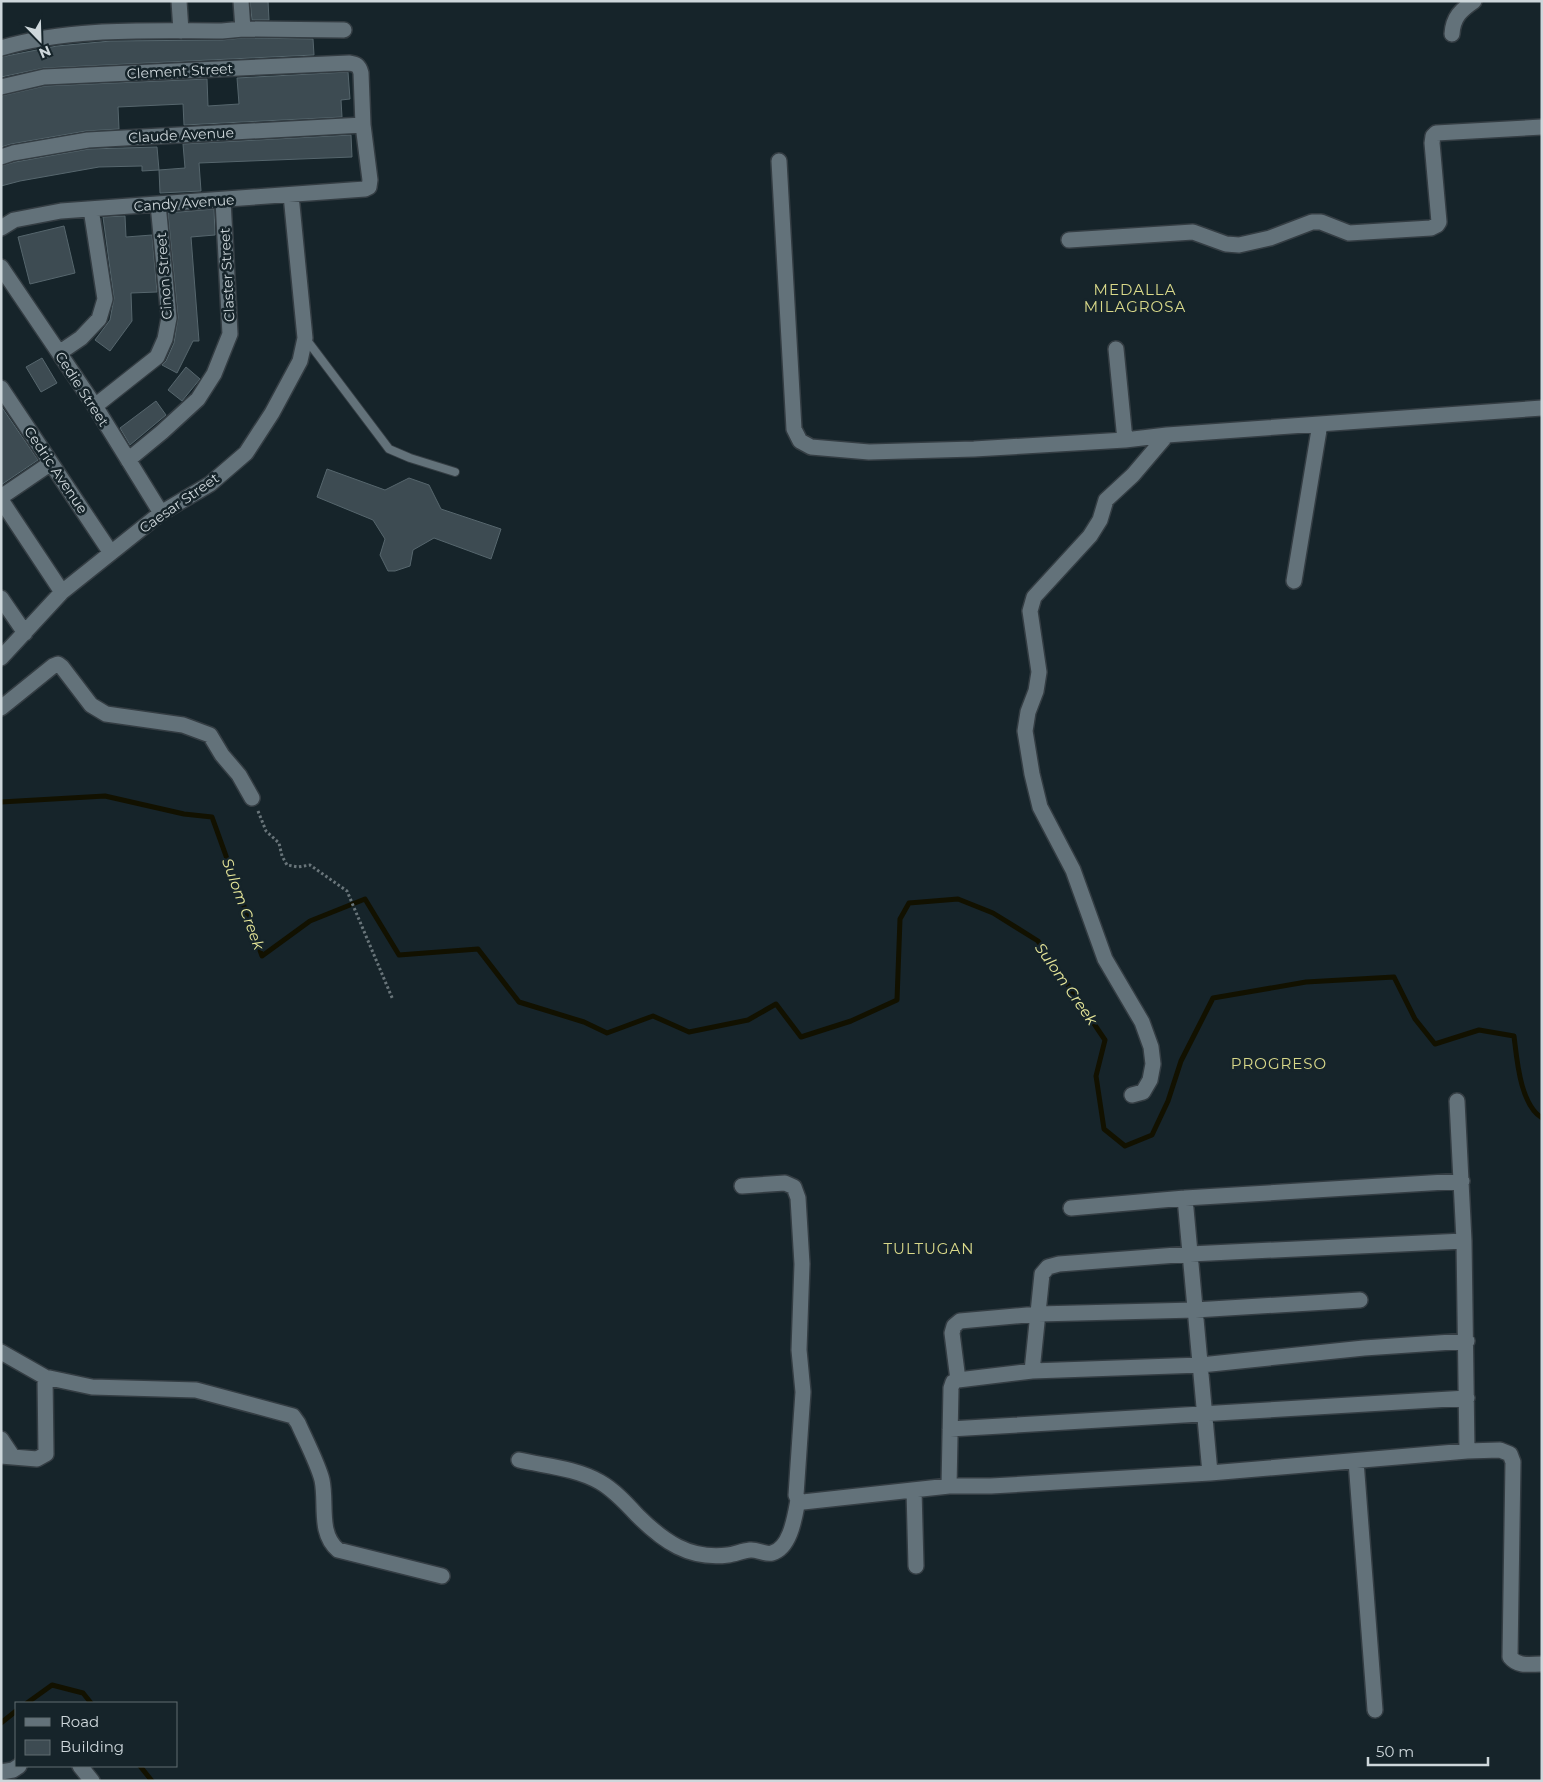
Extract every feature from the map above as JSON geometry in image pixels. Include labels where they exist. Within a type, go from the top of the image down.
[{"type":"street","points":[[179,1],[181,31]]},
{"type":"street","points":[[241,1],[242,29]]},
{"type":"street","points":[[1452,34],[1452,23],[1456,17],[1461,10],[1474,1]]},
{"type":"street","points":[[1,48],[84,33],[242,29],[344,30]]},
{"type":"street","name":"Clement Street","points":[[1,87],[44,77],[349,63],[359,66],[361,72],[363,125]]},
{"type":"street","name":"Claude Avenue","points":[[1,157],[13,153],[88,140],[363,125]]},
{"type":"street","name":"Candy Avenue","points":[[1,228],[14,220],[61,211],[365,189],[369,187],[370,180],[363,125]]},
{"type":"street","points":[[1069,240],[1193,232],[1226,244],[1239,245],[1270,238],[1312,222],[1321,222],[1349,233],[1431,228],[1439,222],[1432,136],[1436,133],[1542,127]]},
{"type":"street","points":[[779,161],[794,430],[800,441],[811,447],[869,452],[1125,440],[1167,435],[1542,408]]},
{"type":"street","name":"Caesar Street","points":[[1,658],[62,592],[160,513],[210,484],[246,453],[272,413],[300,362],[305,338],[291,195]]},
{"type":"street","name":"Claster Street","points":[[128,460],[198,399],[214,374],[230,334],[223,200]]},
{"type":"street","name":"Cinon Street","points":[[94,406],[157,357],[165,339],[169,318],[158,204]]},
{"type":"street","points":[[59,353],[81,338],[99,319],[104,299],[91,209]]},
{"type":"street","name":"Cedie Street","points":[[1,267],[94,406],[160,513]]},
{"type":"street","points":[[1116,349],[1125,440]]},
{"type":"street","name":"Cedric Avenue","points":[[1,388],[111,553]]},
{"type":"street","points":[[1294,581],[1320,424]]},
{"type":"street","points":[[1132,1095],[1142,1092],[1150,1080],[1153,1064],[1151,1047],[1142,1022],[1105,959],[1073,870],[1040,807],[1032,774],[1025,731],[1039,672],[1030,611],[1034,597],[1090,536],[1100,520],[1106,500],[1146,461],[1167,435]]},
{"type":"street","points":[[51,463],[1,498],[62,592]]},
{"type":"street","points":[[1,598],[25,633]]},
{"type":"street","points":[[1,708],[58,664],[91,705],[106,714],[184,726],[210,736],[222,755],[239,775],[252,798]]},
{"type":"street","points":[[1457,1101],[1462,1181],[1467,1341],[1467,1450]]},
{"type":"street","points":[[1071,1208],[1185,1198],[1462,1181]]},
{"type":"street","points":[[519,1460],[577,1472],[600,1482],[622,1499],[648,1526],[669,1543],[686,1551],[726,1556],[752,1549],[772,1553],[780,1548],[792,1530],[798,1500],[796,1495],[804,1392],[798,1326],[802,1299],[802,1264],[798,1198],[794,1187],[784,1182],[742,1186]]},
{"type":"street","points":[[1185,1198],[1210,1473]]},
{"type":"street","points":[[1032,1371],[1042,1274],[1048,1267],[1059,1264],[1190,1254],[1464,1241]]},
{"type":"street","points":[[958,1380],[952,1333],[954,1326],[960,1322],[1038,1314],[1195,1310],[1360,1300]]},
{"type":"street","points":[[949,1486],[951,1388],[953,1382],[958,1380],[1032,1371],[1201,1365],[1364,1348],[1467,1341]]},
{"type":"street","points":[[1,1352],[45,1377],[92,1387],[196,1390],[293,1416],[298,1423],[322,1480],[326,1535],[330,1544],[338,1550],[442,1576]]},
{"type":"street","points":[[1,1439],[7,1456],[37,1459],[46,1454],[45,1377]]},
{"type":"street","points":[[950,1429],[1467,1398]]},
{"type":"street","points":[[798,1500],[804,1502],[949,1486],[1210,1473],[1467,1450],[1500,1450],[1510,1454],[1513,1462],[1510,1657],[1514,1662],[1521,1664],[1542,1664]]},
{"type":"street","points":[[1356,1461],[1375,1710]]},
{"type":"street","points":[[914,1490],[916,1566]]},
{"type":"street","points":[[81,1767],[90,1780]]},
{"type":"lane","points":[[305,338],[389,448],[410,458],[455,472]]},
{"type":"path","points":[[252,798],[266,831],[279,843],[282,856],[287,865],[298,867],[310,865],[347,891],[393,1000]]},
{"type":"building","points":[[250,1],[268,1],[269,20],[252,20]]},
{"type":"building","points":[[243,38],[313,39],[314,55],[44,68],[1,77],[1,57],[57,46],[111,41],[222,40]]},
{"type":"building","points":[[348,72],[350,99],[341,100],[342,117],[184,125],[183,104],[118,107],[119,129],[86,131],[1,147],[1,96],[45,86],[207,79],[208,106],[239,104],[237,78]]},
{"type":"building","points":[[351,135],[352,157],[199,163],[201,191],[160,193],[159,170],[185,168],[183,144]]},
{"type":"building","points":[[157,147],[159,170],[142,171],[142,166],[99,167],[1,186],[1,166],[15,162],[89,149]]},
{"type":"building","points":[[214,209],[215,235],[191,237],[199,341],[193,341],[177,373],[162,365],[166,361],[174,343],[178,317],[168,213]]},
{"type":"building","points":[[125,216],[126,237],[152,235],[157,292],[131,293],[132,321],[110,351],[95,340],[110,320],[114,298],[103,217]]},
{"type":"building","points":[[64,226],[75,273],[30,284],[18,237]]},
{"type":"building","points":[[42,358],[57,383],[41,392],[26,367]]},
{"type":"building","points":[[186,367],[200,379],[182,401],[168,390]]},
{"type":"building","points":[[156,401],[166,415],[130,445],[120,428]]},
{"type":"building","points":[[1,406],[38,460],[1,485]]},
{"type":"building","points":[[327,469],[385,490],[409,478],[429,485],[441,509],[501,529],[491,559],[434,538],[413,550],[410,566],[395,571],[388,571],[380,555],[385,539],[373,520],[317,497]]},
{"type":"waterway","name":"Sulom Creek","points":[[1,802],[105,796],[184,814],[212,817],[262,956],[310,921],[365,899],[399,955],[478,949],[519,1002],[584,1022],[607,1033],[653,1016],[689,1032],[748,1020],[776,1004],[801,1037],[851,1021],[897,1000],[900,919],[909,903],[958,899],[993,913],[1038,941],[1105,1040],[1096,1076],[1104,1129],[1125,1146],[1152,1135],[1168,1101],[1181,1061],[1213,998],[1306,982],[1394,977],[1415,1019],[1435,1044],[1479,1030],[1514,1036],[1518,1069],[1524,1092],[1529,1103],[1542,1118]]},
{"type":"waterway","points":[[28,1702],[52,1685],[83,1693],[90,1702]]},
{"type":"waterway","points":[[1,1723],[15,1712]]},
{"type":"waterway","points":[[141,1767],[152,1781]]},
{"type":"district","name":"MEDALLA MILAGROSA","points":[[1135,298]]},
{"type":"district","name":"PROGRESO","points":[[1279,1064]]},
{"type":"district","name":"TULTUGAN","points":[[929,1249]]}]
